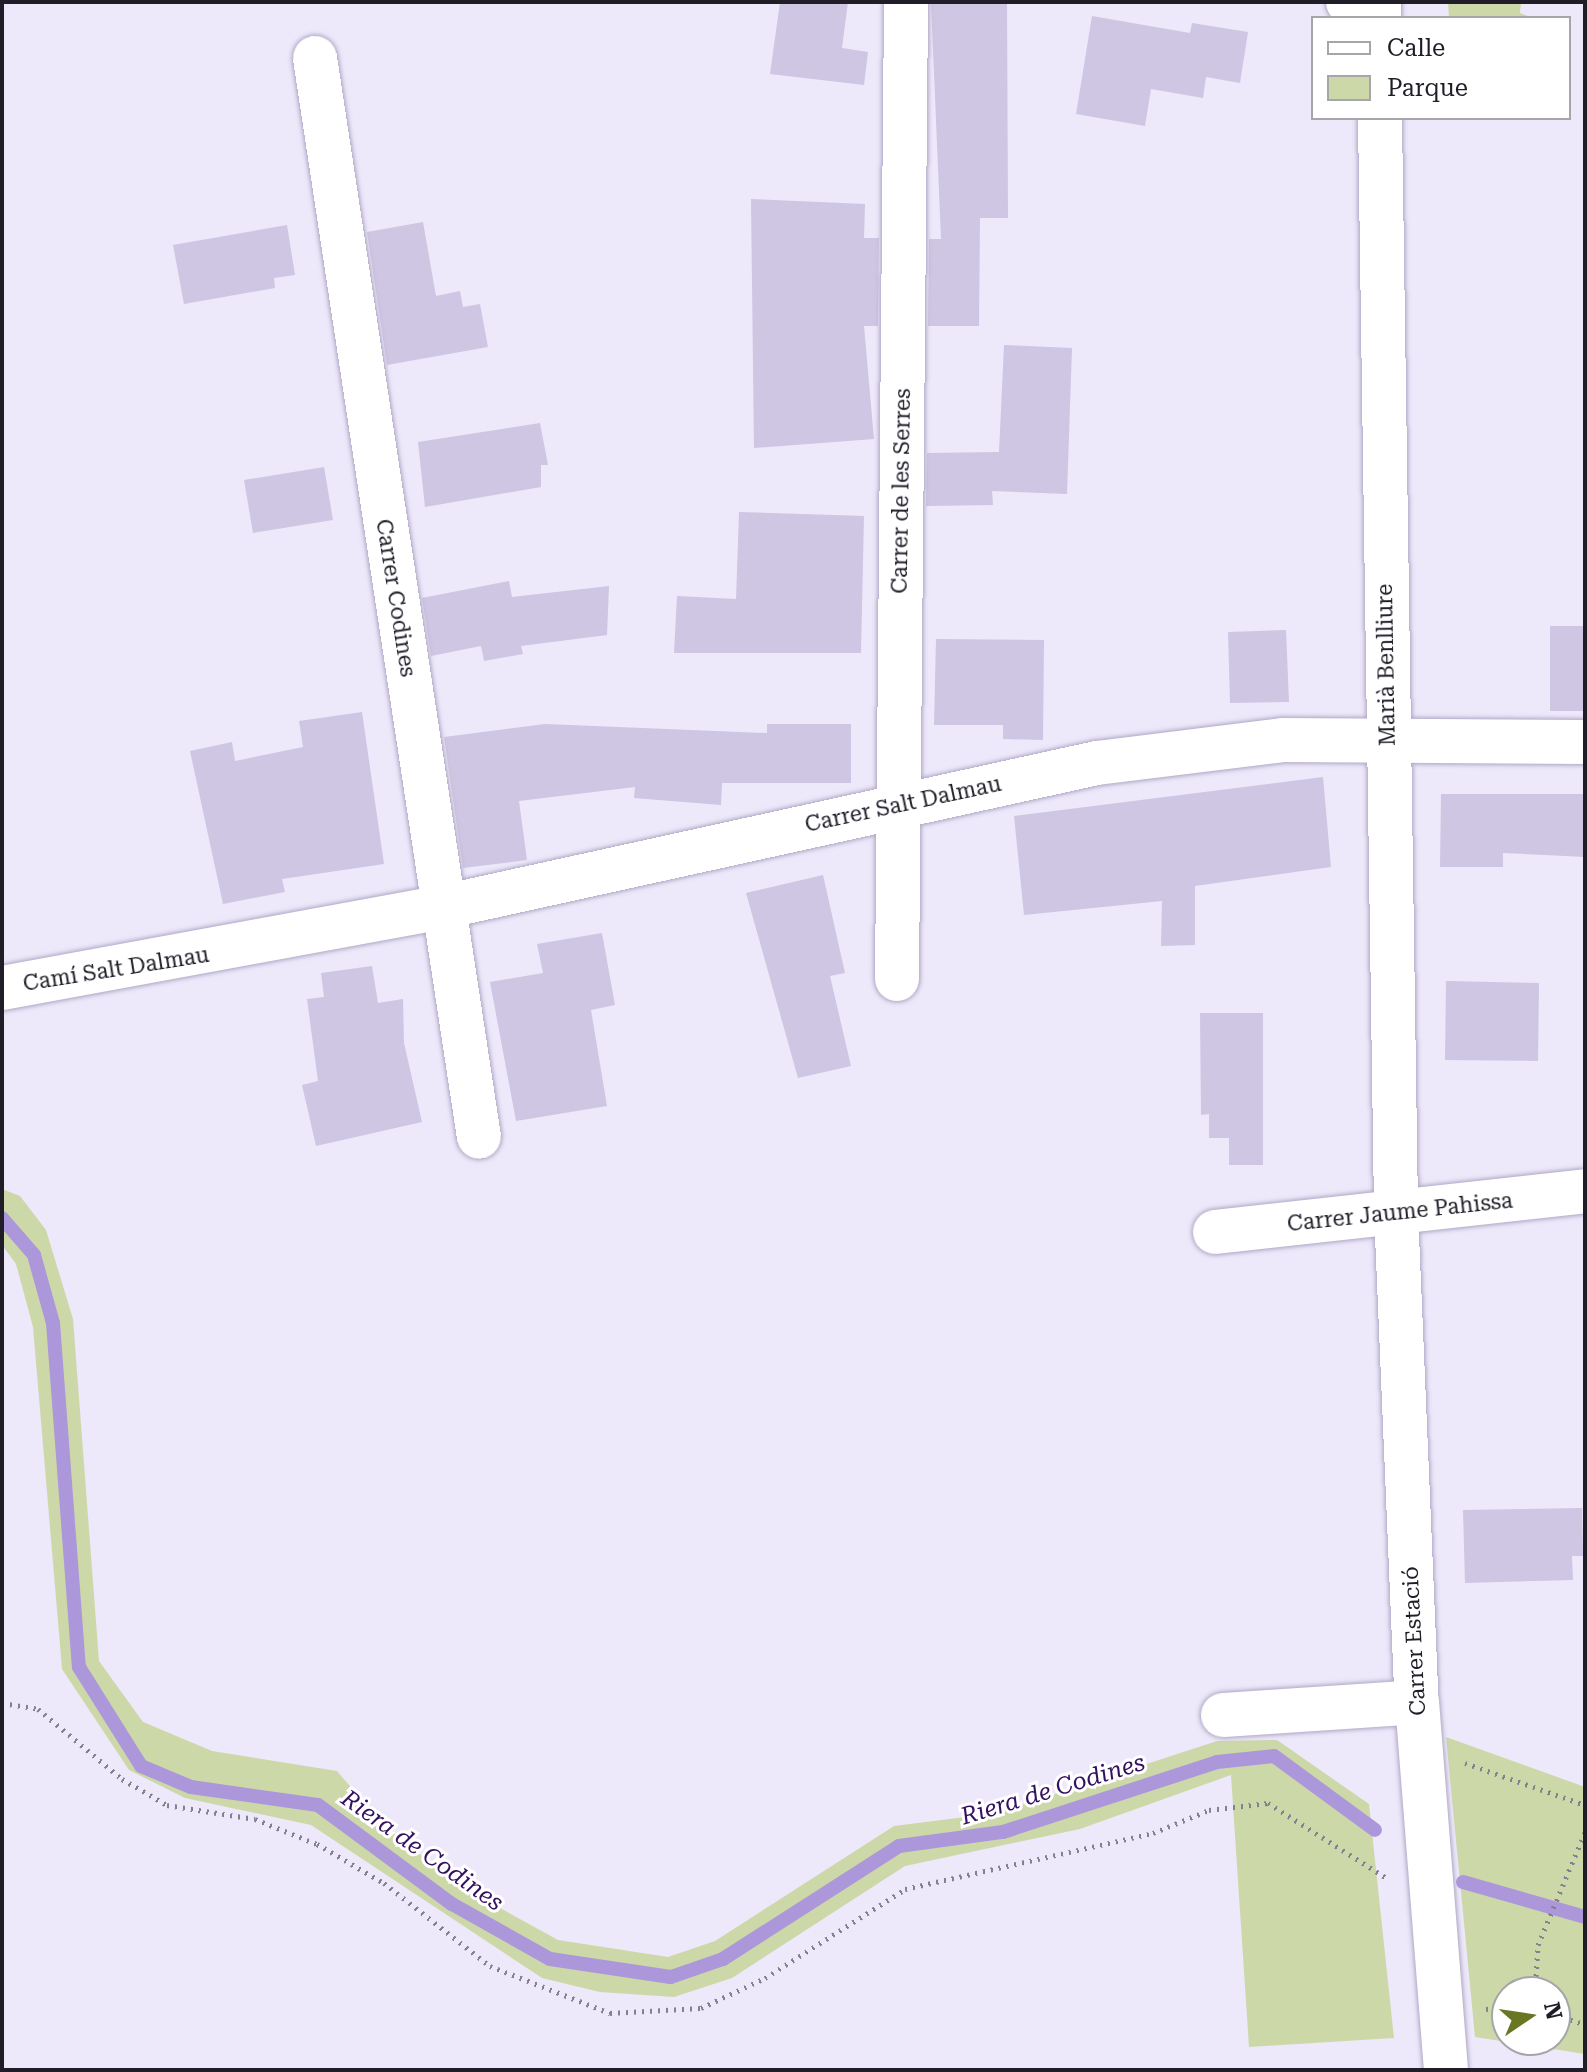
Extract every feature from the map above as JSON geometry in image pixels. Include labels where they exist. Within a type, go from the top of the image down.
[{"type":"street","name":"Carrer de les Serres","points":[[897,979],[906,2]]},
{"type":"street","name":"Carrer Codines","points":[[315,58],[479,1137]]},
{"type":"street","name":"Marià Benlliure","points":[[1380,120],[1396,1211]]},
{"type":"street","name":"Carrer Salt Dalmau","points":[[231,949],[443,907],[898,803],[1097,763],[1283,740],[1387,738],[1585,742]]},
{"type":"street","name":"Camí Salt Dalmau","points":[[2,988],[231,949]]},
{"type":"street","name":"Carrer Jaume Pahissa","points":[[1215,1232],[1585,1191]]},
{"type":"street","name":"Carrer Estació","points":[[1396,1211],[1417,1702],[1446,2070]]},
{"type":"street","points":[[1223,1715],[1417,1702]]},
{"type":"path","points":[[2,1703],[38,1709],[80,1737],[122,1779],[167,1805],[255,1819],[317,1844],[384,1883],[490,1966],[610,2013],[701,2008],[830,1940],[864,1910],[905,1889],[1153,1833],[1209,1810],[1268,1803],[1383,1880],[1430,1877]]},
{"type":"path","points":[[1420,1747],[1585,1805]]},
{"type":"path","points":[[1536,1976],[1538,1945],[1558,1884],[1585,1832]]},
{"type":"green space","points":[[1448,2],[1521,2],[1520,13],[1528,16],[1449,16]]},
{"type":"green space","points":[[2,1189],[20,1196],[46,1230],[73,1319],[99,1661],[143,1722],[212,1751],[337,1771],[384,1826],[462,1887],[558,1940],[668,1957],[715,1941],[894,1826],[997,1813],[1217,1741],[1277,1740],[1369,1804],[1394,2038],[1249,2047],[1231,1775],[1080,1829],[905,1866],[732,1978],[674,1997],[600,1992],[542,1978],[311,1825],[185,1798],[129,1770],[62,1669],[33,1327],[16,1264],[2,1245]]},
{"type":"green space","points":[[1446,1737],[1585,1787],[1585,2054],[1571,2052],[1571,1976],[1491,1976],[1491,2039],[1475,2037]]},
{"type":"building","points":[[780,2],[848,2],[842,48],[868,52],[864,85],[770,74]]},
{"type":"building","points":[[931,2],[1007,2],[1008,218],[980,218],[979,326],[928,326],[929,239],[941,239]]},
{"type":"building","points":[[1092,16],[1190,33],[1192,23],[1248,32],[1240,83],[1206,77],[1203,98],[1151,89],[1145,126],[1076,114]]},
{"type":"building","points":[[751,199],[865,204],[864,238],[879,238],[878,326],[864,326],[874,439],[754,448]]},
{"type":"building","points":[[423,222],[436,296],[460,291],[463,307],[480,304],[488,347],[387,365],[367,232]]},
{"type":"building","points":[[287,225],[295,275],[274,278],[275,288],[184,304],[173,245]]},
{"type":"building","points":[[1004,345],[1072,348],[1067,494],[992,491],[993,505],[926,506],[927,453],[999,452]]},
{"type":"building","points":[[540,423],[548,465],[541,465],[541,487],[425,507],[418,442]]},
{"type":"building","points":[[324,467],[333,520],[253,533],[244,480]]},
{"type":"building","points":[[739,512],[864,516],[861,653],[674,653],[677,596],[736,599]]},
{"type":"building","points":[[509,581],[512,597],[609,586],[607,635],[521,646],[523,654],[484,661],[481,646],[431,656],[422,598]]},
{"type":"building","points":[[1550,626],[1585,626],[1585,711],[1550,711]]},
{"type":"building","points":[[1286,630],[1289,702],[1230,703],[1228,632]]},
{"type":"building","points":[[936,639],[1044,640],[1043,740],[1003,739],[1003,725],[934,725]]},
{"type":"building","points":[[362,712],[384,864],[282,879],[285,892],[223,904],[190,751],[232,742],[235,761],[303,747],[299,721]]},
{"type":"building","points":[[545,724],[767,733],[767,724],[851,724],[851,783],[722,783],[721,805],[634,798],[635,787],[519,801],[527,860],[463,868],[444,737]]},
{"type":"building","points":[[1323,777],[1331,867],[1195,886],[1195,945],[1161,946],[1162,901],[1024,915],[1014,816]]},
{"type":"building","points":[[1441,794],[1585,794],[1585,857],[1503,853],[1503,867],[1440,867]]},
{"type":"building","points":[[823,875],[845,973],[830,976],[851,1066],[798,1078],[746,893]]},
{"type":"building","points":[[602,933],[615,1005],[591,1010],[607,1106],[516,1121],[490,982],[543,973],[537,944]]},
{"type":"building","points":[[372,966],[378,1003],[403,999],[404,1043],[422,1122],[316,1146],[302,1085],[318,1081],[307,999],[324,997],[321,973]]},
{"type":"building","points":[[1446,981],[1539,983],[1538,1061],[1445,1060]]},
{"type":"building","points":[[1200,1013],[1263,1013],[1263,1165],[1229,1165],[1229,1138],[1209,1138],[1209,1114],[1201,1115]]},
{"type":"building","points":[[1582,1508],[1583,1556],[1572,1556],[1573,1580],[1465,1583],[1463,1510]]},
{"type":"waterway","name":"Riera de Codines","points":[[2,1218],[34,1255],[53,1323],[79,1667],[141,1766],[191,1787],[318,1805],[452,1904],[550,1959],[671,1977],[723,1959],[899,1846],[1003,1832],[1217,1762],[1274,1756],[1375,1830]]},
{"type":"waterway","name":"Riera de Codines","points":[[1463,1882],[1585,1917]]}]
